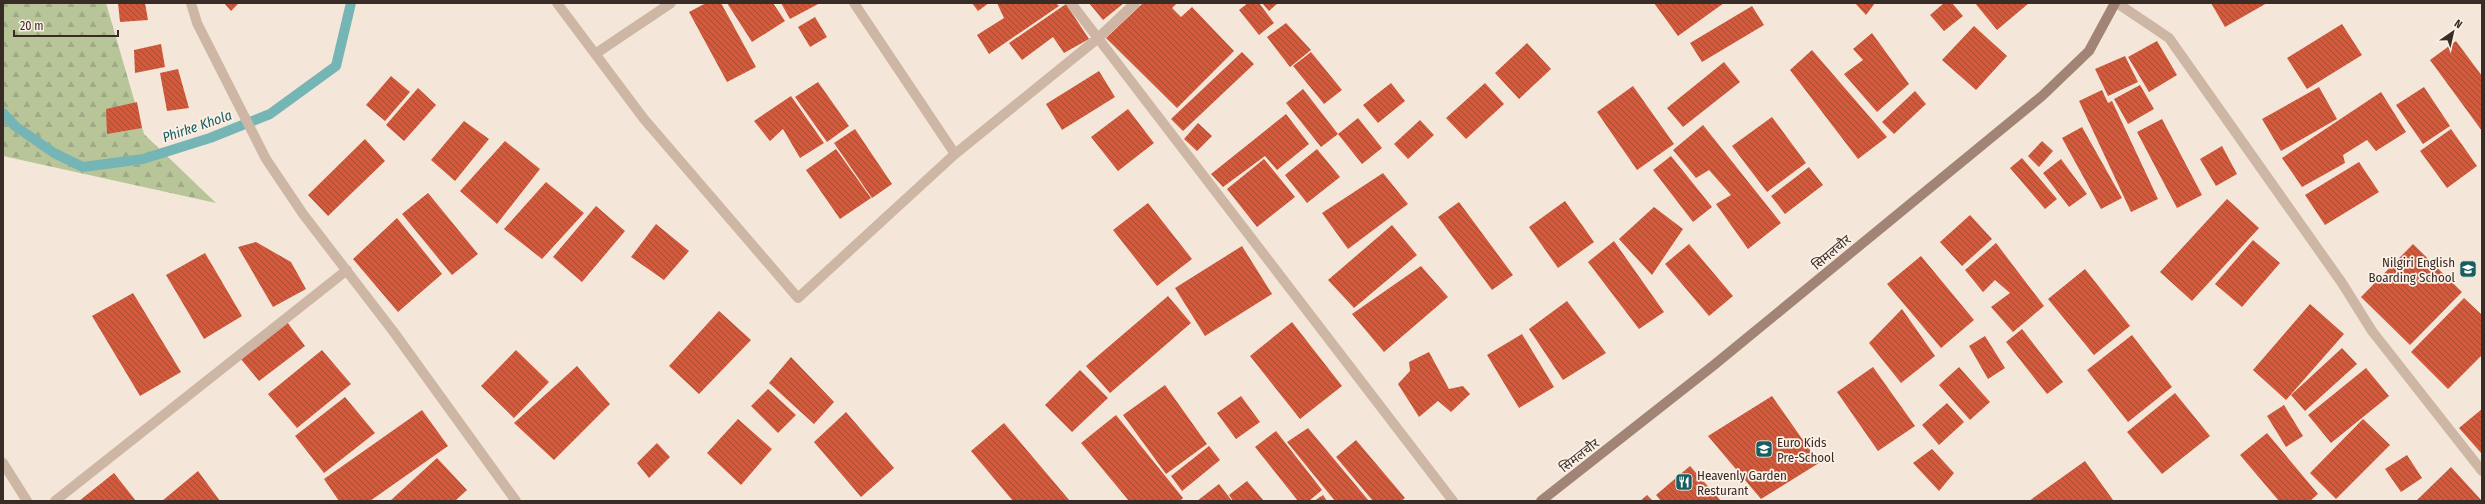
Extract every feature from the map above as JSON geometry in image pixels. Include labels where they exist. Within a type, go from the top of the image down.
[{"type":"main road","name":"सिमलचौर","points":[[1541,501],[1714,365],[2042,96],[2089,51],[2116,3]]},
{"type":"street","points":[[190,3],[197,23],[266,159],[303,214],[393,331],[516,501]]},
{"type":"street","points":[[557,3],[644,119],[798,298],[956,154],[1097,39],[1135,3]]},
{"type":"street","points":[[595,54],[670,3]]},
{"type":"street","points":[[854,3],[956,154]]},
{"type":"street","points":[[1071,3],[1097,39],[1453,501]]},
{"type":"street","points":[[2116,3],[2169,38],[2337,277],[2372,331],[2482,472]]},
{"type":"street","points":[[55,501],[347,270]]},
{"type":"street","points":[[3,463],[27,501]]},
{"type":"green space","points":[[3,3],[106,3],[144,134],[216,203],[3,156]]},
{"type":"building","points":[[118,3],[145,3],[148,20],[120,22]]},
{"type":"building","points":[[224,3],[239,3],[231,11]]},
{"type":"building","points":[[706,3],[721,3],[756,67],[727,82],[689,12]]},
{"type":"building","points":[[727,3],[773,3],[785,21],[752,42]]},
{"type":"building","points":[[781,3],[820,3],[790,19]]},
{"type":"building","points":[[972,3],[989,3],[978,11]]},
{"type":"building","points":[[997,3],[1056,3],[1059,6],[989,54],[977,35],[1004,18]]},
{"type":"building","points":[[1089,3],[1124,3],[1103,20]]},
{"type":"building","points":[[1143,3],[1177,3],[1172,8],[1181,17],[1192,7],[1234,51],[1177,108],[1106,38]]},
{"type":"building","points":[[1248,3],[1259,3],[1274,23],[1259,35],[1239,10]]},
{"type":"building","points":[[1262,3],[1278,3],[1269,11]]},
{"type":"building","points":[[1654,3],[1724,3],[1678,36]]},
{"type":"building","points":[[1855,3],[1875,3],[1866,15]]},
{"type":"building","points":[[1944,3],[1952,3],[1963,16],[1944,31],[1930,15]]},
{"type":"building","points":[[1975,3],[2029,3],[1997,30]]},
{"type":"building","points":[[2211,3],[2267,3],[2225,27]]},
{"type":"building","points":[[1066,4],[1089,39],[1064,53],[1053,37],[1022,60],[1009,43]]},
{"type":"building","points":[[1752,6],[1764,25],[1702,62],[1690,43]]},
{"type":"building","points":[[815,17],[827,37],[810,47],[798,27]]},
{"type":"building","points":[[1286,23],[1311,50],[1290,67],[1267,37]]},
{"type":"building","points":[[2342,24],[2362,55],[2307,89],[2287,58]]},
{"type":"building","points":[[1974,26],[2007,56],[1976,90],[1942,60]]},
{"type":"building","points":[[1872,33],[1909,84],[1877,112],[1844,74],[1863,60],[1853,49]]},
{"type":"building","points":[[2157,41],[2177,75],[2149,92],[2128,57]]},
{"type":"building","points":[[2456,41],[2482,76],[2482,131],[2430,60]]},
{"type":"building","points":[[1527,43],[1551,69],[1519,99],[1495,73]]},
{"type":"building","points":[[161,44],[165,67],[135,73],[134,50]]},
{"type":"building","points":[[1812,50],[1887,137],[1858,159],[1790,70]]},
{"type":"building","points":[[1242,52],[1254,64],[1183,131],[1171,119]]},
{"type":"building","points":[[1311,52],[1342,90],[1324,104],[1293,66]]},
{"type":"building","points":[[2125,56],[2138,82],[2108,96],[2095,69]]},
{"type":"building","points":[[1724,62],[1740,82],[1683,127],[1667,108]]},
{"type":"building","points":[[178,69],[189,108],[167,111],[160,73]]},
{"type":"building","points":[[1099,71],[1115,97],[1062,130],[1046,104]]},
{"type":"building","points":[[391,76],[410,92],[385,121],[366,105]]},
{"type":"building","points":[[818,82],[849,126],[827,142],[795,97]]},
{"type":"building","points":[[1391,83],[1405,101],[1378,123],[1363,105]]},
{"type":"building","points":[[1485,83],[1504,104],[1466,139],[1446,118]]},
{"type":"building","points":[[2140,85],[2154,109],[2128,124],[2114,99]]},
{"type":"building","points":[[1633,86],[1674,144],[1637,170],[1597,112]]},
{"type":"building","points":[[2319,87],[2337,119],[2281,151],[2262,119]]},
{"type":"building","points":[[2424,87],[2450,126],[2423,144],[2396,105]]},
{"type":"building","points":[[418,88],[436,105],[404,141],[386,125]]},
{"type":"building","points":[[1303,89],[1338,134],[1321,147],[1286,103]]},
{"type":"building","points":[[2102,90],[2108,103],[2112,101],[2158,199],[2131,212],[2079,101]]},
{"type":"building","points":[[1915,91],[1926,104],[1894,134],[1882,122]]},
{"type":"building","points":[[2381,92],[2406,132],[2376,151],[2367,140],[2343,155],[2345,163],[2302,187],[2282,158]]},
{"type":"building","points":[[791,96],[824,143],[800,158],[783,129],[770,141],[754,121]]},
{"type":"building","points":[[137,102],[142,128],[107,134],[106,109]]},
{"type":"building","points":[[1128,109],[1154,143],[1118,171],[1091,137]]},
{"type":"building","points":[[1286,114],[1309,144],[1277,170],[1265,156],[1223,187],[1211,174]]},
{"type":"building","points":[[1772,117],[1806,163],[1767,192],[1732,146]]},
{"type":"building","points":[[1358,118],[1382,148],[1362,164],[1338,134]]},
{"type":"building","points":[[2162,119],[2202,195],[2177,208],[2137,132]]},
{"type":"building","points":[[1420,120],[1434,135],[1408,159],[1394,144]]},
{"type":"building","points":[[464,121],[489,139],[455,181],[431,160]]},
{"type":"building","points":[[1198,123],[1212,136],[1197,151],[1184,139]]},
{"type":"building","points":[[1703,125],[1781,223],[1748,249],[1716,204],[1731,195],[1709,170],[1696,178],[1673,150]]},
{"type":"building","points":[[2082,127],[2122,198],[2101,209],[2062,138]]},
{"type":"building","points":[[855,129],[892,184],[872,198],[834,143]]},
{"type":"building","points":[[2451,129],[2477,166],[2447,188],[2420,151]]},
{"type":"building","points":[[365,139],[385,161],[328,216],[308,195]]},
{"type":"building","points":[[505,141],[540,169],[497,224],[460,191]]},
{"type":"building","points":[[2042,141],[2053,151],[2039,167],[2028,156]]},
{"type":"building","points":[[2222,146],[2237,174],[2216,186],[2200,159]]},
{"type":"building","points":[[836,149],[871,198],[840,219],[806,170]]},
{"type":"building","points":[[1317,149],[1340,177],[1307,203],[1285,175]]},
{"type":"building","points":[[1671,156],[1712,207],[1693,222],[1653,170]]},
{"type":"building","points":[[2022,158],[2057,199],[2045,209],[2010,168]]},
{"type":"building","points":[[1264,159],[1295,197],[1257,227],[1227,189]]},
{"type":"building","points":[[2061,159],[2087,194],[2069,207],[2043,173]]},
{"type":"building","points":[[2359,162],[2379,192],[2325,225],[2305,195]]},
{"type":"building","points":[[1809,167],[1823,185],[1785,214],[1771,196]]},
{"type":"building","points":[[1383,173],[1408,204],[1348,249],[1322,213]]},
{"type":"building","points":[[546,182],[584,213],[542,259],[504,229]]},
{"type":"building","points":[[428,193],[478,254],[452,275],[402,214]]},
{"type":"building","points":[[2227,199],[2259,228],[2192,301],[2160,272]]},
{"type":"building","points":[[1565,201],[1594,242],[1558,268],[1529,227]]},
{"type":"building","points":[[1459,202],[1513,275],[1492,290],[1438,217]]},
{"type":"building","points":[[1148,203],[1192,259],[1157,286],[1113,230]]},
{"type":"building","points":[[596,206],[625,231],[582,282],[553,257]]},
{"type":"building","points":[[1654,207],[1683,229],[1652,275],[1619,239]]},
{"type":"building","points":[[1970,215],[1992,239],[1962,266],[1940,242]]},
{"type":"building","points":[[397,218],[442,274],[398,312],[353,259]]},
{"type":"building","points":[[656,224],[689,251],[664,280],[631,257]]},
{"type":"building","points":[[1392,225],[1417,255],[1354,308],[1328,280]]},
{"type":"building","points":[[2253,240],[2280,263],[2242,307],[2215,284]]},
{"type":"building","points":[[1614,241],[1664,312],[1639,329],[1588,262]]},
{"type":"building","points":[[256,242],[291,262],[306,289],[273,307],[238,247]]},
{"type":"building","points":[[1996,243],[2044,306],[2013,332],[1991,307],[2010,293],[1995,280],[1983,292],[1965,270]]},
{"type":"building","points":[[1689,244],[1733,296],[1709,316],[1665,264]]},
{"type":"building","points":[[2413,244],[2462,292],[2410,345],[2361,297]]},
{"type":"building","points":[[1242,246],[1272,294],[1205,336],[1175,288]]},
{"type":"building","points":[[205,253],[242,316],[204,339],[166,275]]},
{"type":"building","points":[[1921,256],[1974,320],[1941,348],[1887,284]]},
{"type":"building","points":[[1421,266],[1448,297],[1384,352],[1352,314]]},
{"type":"building","points":[[2085,269],[2130,326],[2094,355],[2048,299]]},
{"type":"building","points":[[133,293],[181,372],[140,396],[92,316]]},
{"type":"building","points":[[1168,296],[1191,323],[1110,393],[1086,366]]},
{"type":"building","points":[[2464,298],[2482,315],[2482,355],[2448,389],[2411,352]]},
{"type":"building","points":[[1567,301],[1606,353],[1563,380],[1529,329]]},
{"type":"building","points":[[2310,304],[2344,334],[2286,400],[2253,370]]},
{"type":"building","points":[[1902,309],[1935,356],[1901,383],[1869,343]]},
{"type":"building","points":[[719,311],[751,340],[699,394],[669,366]]},
{"type":"building","points":[[287,322],[305,346],[259,381],[240,358]]},
{"type":"building","points":[[1292,322],[1342,386],[1300,419],[1250,356]]},
{"type":"building","points":[[2022,329],[2063,382],[2047,394],[2006,342]]},
{"type":"building","points":[[1522,334],[1554,387],[1519,408],[1487,355]]},
{"type":"building","points":[[2132,335],[2172,387],[2128,422],[2087,370]]},
{"type":"building","points":[[1985,336],[2005,368],[1988,379],[1969,346]]},
{"type":"building","points":[[2342,348],[2357,364],[2305,411],[2291,395]]},
{"type":"building","points":[[322,350],[351,384],[297,428],[268,394]]},
{"type":"building","points":[[516,350],[549,382],[514,418],[481,386]]},
{"type":"building","points":[[1429,352],[1449,389],[1463,386],[1470,394],[1451,412],[1438,401],[1419,417],[1398,384],[1410,371],[1409,362]]},
{"type":"building","points":[[791,357],[834,402],[814,424],[769,383]]},
{"type":"building","points":[[577,366],[610,404],[554,460],[514,423]]},
{"type":"building","points":[[1873,367],[1915,426],[1878,451],[1837,392]]},
{"type":"building","points":[[1959,367],[1990,402],[1970,420],[1939,385]]},
{"type":"building","points":[[2366,368],[2389,396],[2331,443],[2308,415]]},
{"type":"building","points":[[1080,370],[1108,398],[1072,432],[1045,405]]},
{"type":"building","points":[[1165,385],[1207,444],[1166,474],[1123,415]]},
{"type":"building","points":[[768,389],[796,415],[778,433],[751,406]]},
{"type":"building","points":[[2175,393],[2210,436],[2162,474],[2127,432]]},
{"type":"building","points":[[1241,396],[1260,422],[1236,439],[1217,413]]},
{"type":"building","name":"Euro Kids Pre-School","points":[[1772,396],[1819,463],[1761,499],[1708,436]]},
{"type":"building","points":[[345,397],[375,433],[324,473],[295,436]]},
{"type":"building","points":[[1947,403],[1964,422],[1939,445],[1922,425]]},
{"type":"building","points":[[2284,405],[2303,436],[2286,447],[2267,416]]},
{"type":"building","points":[[2482,409],[2482,454],[2459,428]]},
{"type":"building","points":[[422,410],[448,446],[370,501],[339,501],[324,479]]},
{"type":"building","points":[[846,412],[894,468],[861,497],[814,442]]},
{"type":"building","points":[[1116,415],[1183,498],[1180,501],[1129,501],[1081,443]]},
{"type":"building","points":[[738,419],[772,449],[741,485],[707,453]]},
{"type":"building","points":[[2363,419],[2390,445],[2336,499],[2310,473]]},
{"type":"building","points":[[1004,423],[1070,501],[1013,501],[971,451]]},
{"type":"building","points":[[1308,428],[1369,501],[1335,501],[1287,442]]},
{"type":"building","points":[[1276,431],[1322,490],[1309,501],[1298,501],[1255,447]]},
{"type":"building","points":[[2267,433],[2318,494],[2310,501],[2279,501],[2240,455]]},
{"type":"building","points":[[1356,440],[1405,498],[1401,501],[1373,501],[1336,457]]},
{"type":"building","points":[[657,443],[670,457],[649,478],[637,463]]},
{"type":"building","points":[[1209,446],[1220,460],[1182,491],[1171,476]]},
{"type":"building","points":[[1932,449],[1954,473],[1939,491],[1913,463]]},
{"type":"building","points":[[2407,455],[2422,478],[2401,492],[2385,469]]},
{"type":"building","points":[[437,458],[467,490],[455,501],[390,501]]},
{"type":"building","points":[[2085,461],[2113,500],[2029,501]]},
{"type":"building","points":[[1690,466],[1721,501],[1661,501],[1656,495]]},
{"type":"building","points":[[2451,467],[2482,501],[2416,501]]},
{"type":"building","points":[[198,471],[220,501],[162,501]]},
{"type":"building","points":[[114,473],[136,501],[79,501]]},
{"type":"building","points":[[1247,481],[1264,501],[1233,501],[1229,495]]},
{"type":"building","points":[[1219,484],[1232,501],[1197,501]]},
{"type":"building","points":[[1323,495],[1327,501],[1314,501]]},
{"type":"building","points":[[1647,495],[1653,501],[1640,501]]},
{"type":"waterway","name":"Phirke Khola","points":[[3,113],[15,126],[54,153],[83,167],[143,159],[210,138],[270,114],[336,66],[351,3]]},
{"type":"place","name":"Nilgiri English Boarding School","points":[[2468,269]]},
{"type":"place","name":"Euro Kids Pre-School","points":[[1764,449]]},
{"type":"place","name":"Heavenly Garden Resturant","points":[[1684,482]]}]
